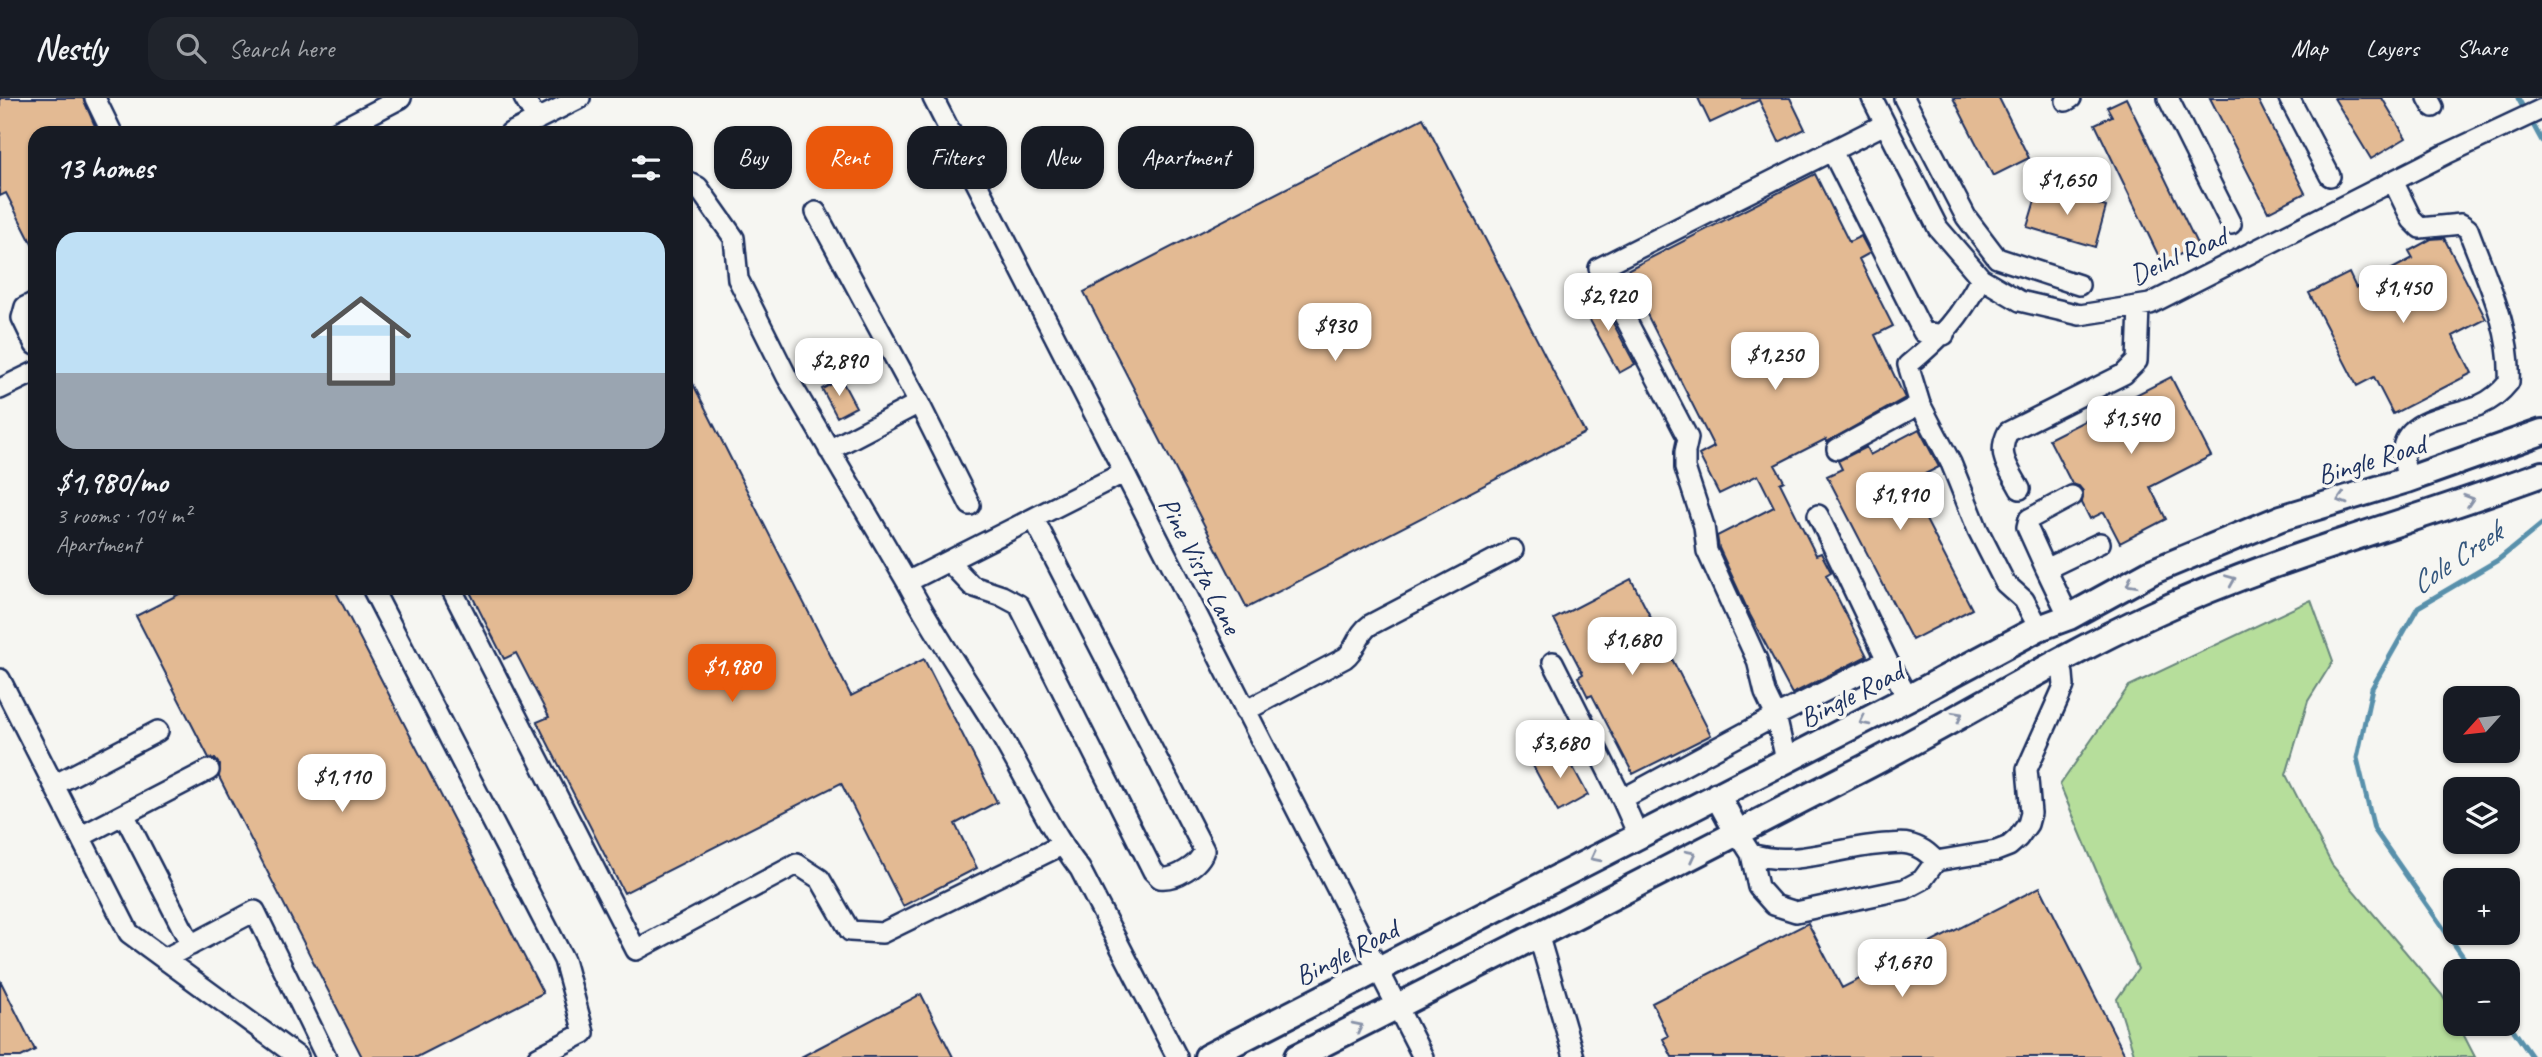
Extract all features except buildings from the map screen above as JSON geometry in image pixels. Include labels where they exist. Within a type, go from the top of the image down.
[{"type":"main road","name":"Bingle Road","points":[[1207,1057],[1908,698],[2039,628],[2069,617],[2151,572],[2241,533],[2407,480],[2542,432]]},
{"type":"main road","points":[[1297,1057],[1855,773],[2057,660],[2151,615],[2240,576],[2531,478]]},
{"type":"main road","points":[[2407,480],[2419,516]]},
{"type":"main road","points":[[2039,628],[2057,660]]},
{"type":"main road","points":[[1717,795],[1737,832]]},
{"type":"street","points":[[95,98],[109,126]]},
{"type":"street","points":[[347,126],[401,98]]},
{"type":"street","points":[[524,98],[537,120]]},
{"type":"street","points":[[525,126],[580,98]]},
{"type":"street","name":"Pine Vista Lane","points":[[933,98],[1423,1057]]},
{"type":"street","name":"Deihl Road","points":[[1872,98],[1938,228],[1981,278],[2020,301],[2080,315],[2150,304],[2542,109]]},
{"type":"street","points":[[1904,98],[1966,217],[1997,258],[2079,285]]},
{"type":"street","points":[[2168,98],[2231,224]]},
{"type":"street","points":[[2289,98],[2330,176]]},
{"type":"street","points":[[1786,760],[1776,716],[1765,693],[1757,660],[1707,551],[1704,526],[1685,468],[1688,438],[1599,268],[1885,124]]},
{"type":"street","points":[[1832,151],[1923,332],[1944,335]]},
{"type":"street","points":[[2393,181],[2412,220],[2420,228],[2461,224],[2468,229],[2507,338],[2510,363],[2509,382],[2493,398],[2435,419],[2415,429],[2407,437],[2403,453],[2407,480]]},
{"type":"street","points":[[693,184],[698,187],[734,238],[738,279],[787,377],[921,609],[1001,736],[1062,845],[1080,869],[1177,1057]]},
{"type":"street","points":[[816,212],[919,403],[970,505]]},
{"type":"street","points":[[1981,278],[1965,307],[1944,335],[1908,365],[1920,404],[1951,463],[1973,521],[2004,583],[2024,600],[2039,628]]},
{"type":"street","points":[[28,306],[22,317],[28,330]]},
{"type":"street","points":[[2020,489],[2003,454],[2002,444],[2008,432],[2124,373],[2137,361],[2139,306]]},
{"type":"street","points":[[0,389],[28,375]]},
{"type":"street","points":[[829,450],[919,403]]},
{"type":"street","points":[[1837,449],[1920,404]]},
{"type":"street","points":[[907,582],[1123,473]]},
{"type":"street","points":[[2069,617],[2027,527],[2029,519],[2072,496]]},
{"type":"street","points":[[1818,515],[1908,698]]},
{"type":"street","points":[[948,562],[972,586],[1019,605],[1153,871],[1160,878],[1166,879],[1182,871],[1195,864],[1203,855],[1203,850],[1034,519]]},
{"type":"street","points":[[2046,569],[2100,543]]},
{"type":"street","points":[[1245,711],[1345,658],[1352,651],[1361,631],[1370,625],[1513,550]]},
{"type":"street","points":[[376,595],[565,960],[584,1033],[538,1057]]},
{"type":"street","points":[[455,595],[636,950],[797,864],[820,879],[849,931],[882,933],[1062,845]]},
{"type":"street","points":[[1622,799],[1887,660]]},
{"type":"street","points":[[1737,832],[1751,854],[1758,887],[1774,905],[1796,912],[1905,889],[1922,880],[1936,861],[2009,846],[2028,824],[2031,804],[2027,769],[2063,686],[2063,674],[2057,660]]},
{"type":"street","points":[[1553,662],[1638,835]]},
{"type":"street","points":[[0,679],[129,933],[298,1057]]},
{"type":"street","points":[[54,785],[158,731]]},
{"type":"street","points":[[80,837],[209,770]]},
{"type":"street","points":[[124,814],[191,945]]},
{"type":"street","points":[[1751,854],[1767,859],[1793,859],[1876,845],[1908,844],[1924,849],[1936,861]]},
{"type":"street","points":[[164,959],[255,911],[326,1057]]},
{"type":"street","points":[[1538,934],[1574,1057]]},
{"type":"green space","points":[[2311,600],[2333,661],[2308,701],[2286,775],[2332,865],[2442,995],[2443,1036],[2464,1036],[2475,1057],[2135,1057],[2117,999],[2138,969],[2060,785],[2129,686]]},
{"type":"waterway","name":"Cole Creek","points":[[2518,98],[2525,111]]},
{"type":"waterway","name":"Cole Creek","points":[[2530,119],[2542,141]]},
{"type":"waterway","name":"Cole Creek","points":[[2465,959],[2374,829],[2357,758],[2372,688],[2418,607],[2498,560],[2542,524]]},
{"type":"waterway","name":"Cole Creek","points":[[2518,1036],[2532,1057]]}]
